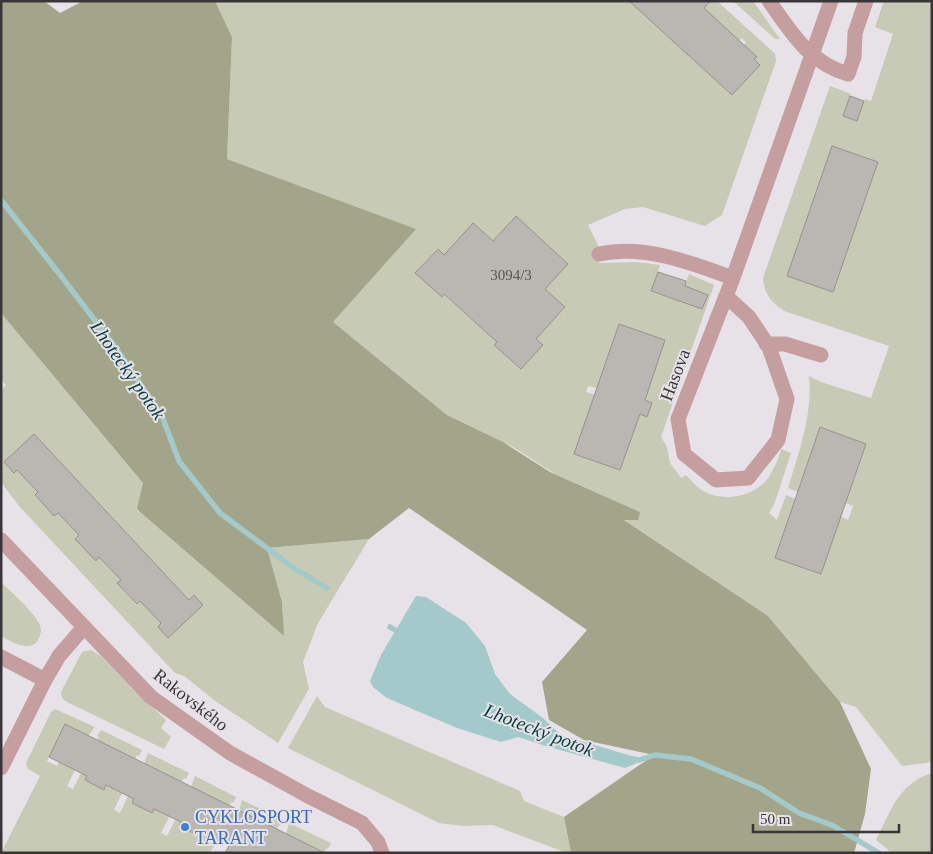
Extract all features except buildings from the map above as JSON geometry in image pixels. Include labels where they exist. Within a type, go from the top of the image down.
[{"type":"street","points":[[769,1],[791,32],[812,56],[835,70],[848,74],[854,57],[855,34],[866,1]]},
{"type":"street","name":"Hasova","points":[[726,296],[749,317],[766,344],[787,399],[778,440],[748,478],[716,480],[684,454],[678,419],[733,278],[831,1]]},
{"type":"street","points":[[599,254],[613,251],[658,254],[733,278]]},
{"type":"street","points":[[766,344],[785,344],[821,355]]},
{"type":"street","name":"Rakovského","points":[[1,540],[151,697],[230,753],[362,823],[378,842],[382,853]]},
{"type":"street","points":[[1,768],[59,656],[84,627]]},
{"type":"street","points":[[1,657],[45,680]]},
{"type":"green space","points":[[1,1],[44,1],[60,13],[83,1],[215,1],[232,37],[227,159],[416,229],[333,322],[447,415],[503,442],[550,472],[640,512],[638,520],[624,520],[768,616],[840,702],[871,769],[865,814],[854,853],[571,853],[564,817],[654,755],[584,740],[549,720],[542,682],[587,630],[409,508],[369,539],[267,548],[282,602],[284,636],[141,513],[137,509],[143,483],[1,313]]},
{"type":"green space","points":[[215,1],[629,1],[732,95],[760,64],[754,59],[757,57],[744,45],[746,42],[742,38],[739,41],[703,8],[701,1],[717,1],[772,51],[775,54],[776,61],[722,215],[705,226],[643,207],[625,209],[588,225],[598,245],[599,263],[637,262],[660,265],[651,292],[679,301],[689,274],[714,285],[661,437],[667,447],[670,463],[681,478],[686,475],[700,489],[709,494],[728,497],[738,496],[757,489],[770,475],[781,449],[791,453],[774,505],[769,513],[777,520],[786,495],[796,499],[775,558],[821,574],[841,517],[848,520],[853,506],[846,503],[866,444],[820,428],[798,492],[788,488],[801,447],[807,419],[810,390],[809,376],[821,382],[871,398],[889,346],[784,311],[769,298],[763,278],[830,86],[851,94],[843,116],[857,121],[865,99],[871,101],[893,34],[875,27],[884,1],[932,1],[932,762],[902,766],[856,707],[840,702],[768,616],[623,519],[640,512],[555,474],[513,447],[447,415],[333,322],[415,229],[227,159],[232,37]],"holes":[[[832,146],[878,162],[833,292],[787,276]],[[516,216],[568,264],[545,289],[565,308],[553,321],[546,315],[530,333],[542,345],[521,369],[494,345],[497,342],[444,295],[442,297],[416,272],[437,249],[450,261],[467,242],[461,236],[473,223],[493,241]],[[619,324],[665,340],[645,400],[651,403],[647,417],[640,414],[620,470],[574,454],[595,395],[586,392],[588,386],[597,388]]]},
{"type":"green space","points":[[733,1],[753,1],[780,39],[775,39]]},
{"type":"green space","points":[[1,313],[144,484],[137,510],[283,635],[282,602],[267,548],[369,539],[318,623],[303,662],[309,689],[278,743],[218,703],[184,676],[175,673],[19,506],[1,482],[1,390],[6,385],[1,380]],"holes":[[[34,434],[198,609],[168,637],[158,627],[161,623],[140,601],[136,604],[117,583],[121,580],[99,557],[96,561],[79,535],[58,513],[54,516],[35,496],[38,492],[17,470],[14,473],[4,462]]]},
{"type":"green space","points":[[1,582],[27,607],[39,623],[41,633],[36,643],[27,646],[22,645],[1,636]]},
{"type":"green space","points":[[91,650],[101,656],[166,720],[161,728],[171,737],[164,749],[62,698],[61,692],[82,652]]},
{"type":"green space","points":[[317,696],[325,707],[520,791],[524,801],[564,817],[571,853],[493,825],[463,826],[439,823],[288,748]]},
{"type":"green space","points":[[55,709],[95,727],[88,736],[65,725],[47,761],[57,766],[59,762],[75,770],[67,786],[73,789],[81,773],[87,776],[85,780],[104,790],[107,786],[122,793],[114,810],[120,813],[128,796],[134,799],[132,803],[151,813],[154,809],[169,817],[161,833],[167,836],[175,820],[181,822],[179,827],[199,837],[201,832],[217,840],[210,853],[1,853],[40,776],[28,769],[26,763],[51,712]]},
{"type":"green space","points":[[101,730],[142,750],[139,756],[137,755],[135,759],[97,740]]},
{"type":"green space","points":[[148,753],[189,773],[186,779],[184,778],[182,782],[144,764]]},
{"type":"green space","points":[[932,773],[932,853],[892,853],[876,840],[891,809],[903,791],[911,784]]},
{"type":"green space","points":[[195,776],[236,797],[233,803],[231,802],[230,806],[191,787]]},
{"type":"green space","points":[[242,800],[284,820],[277,829],[239,810]]},
{"type":"green space","points":[[289,823],[331,843],[328,849],[326,848],[324,852],[286,834]]},
{"type":"water","points":[[416,596],[426,597],[466,623],[485,646],[495,674],[510,694],[543,718],[561,735],[635,757],[639,760],[625,768],[518,737],[501,742],[457,728],[387,698],[373,687],[370,681],[381,655]]},
{"type":"waterway","name":"Lhotecký potok","points":[[1,200],[116,348],[162,416],[179,461],[220,513],[295,569],[327,588]]},
{"type":"waterway","name":"Lhotecký potok","points":[[390,627],[400,633]]},
{"type":"waterway","name":"Lhotecký potok","points":[[632,759],[639,760],[655,755],[691,759],[760,788],[799,813],[832,825],[879,853]]},
{"type":"place","name":"CYKLOSPORT TARANT","points":[[185,827]]}]
